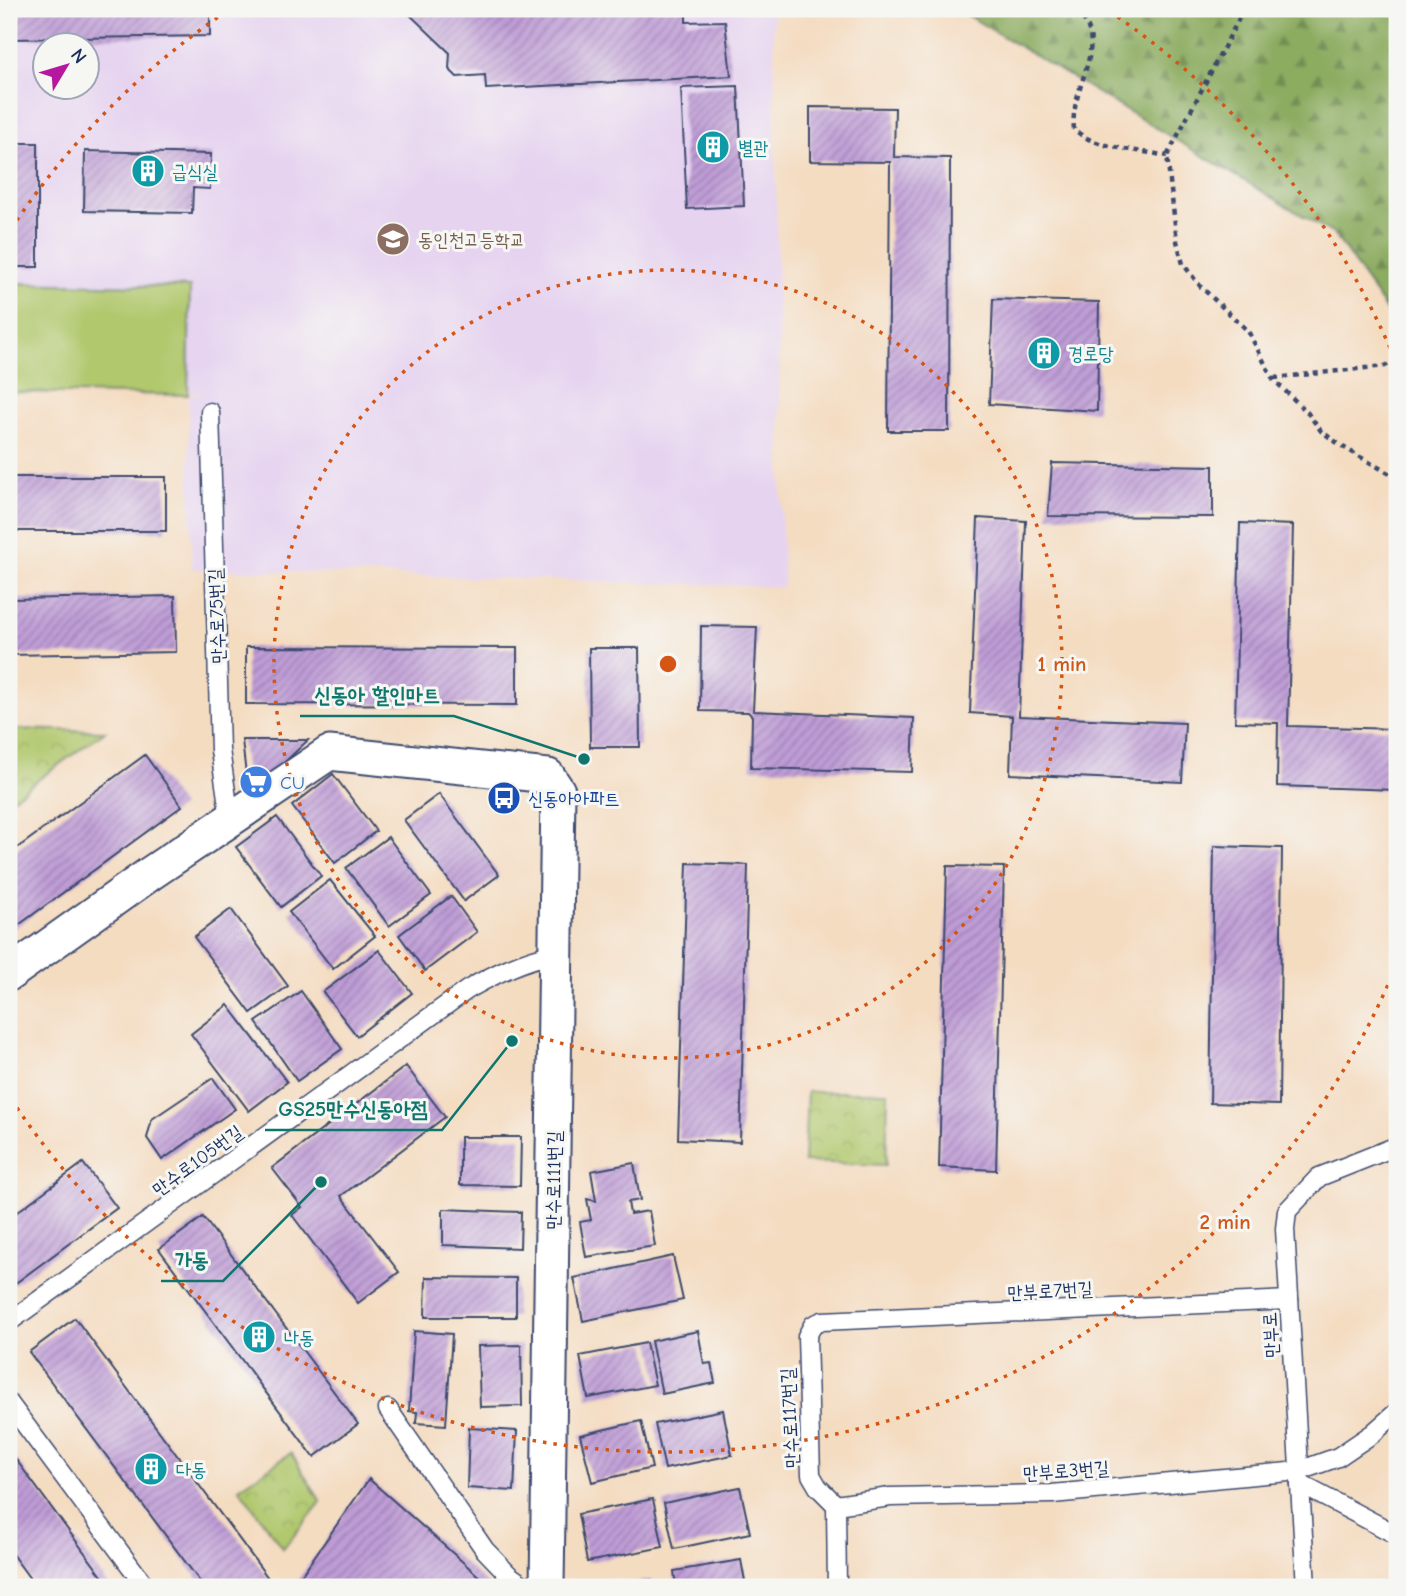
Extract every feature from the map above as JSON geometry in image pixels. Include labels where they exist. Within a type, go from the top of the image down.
[{"type":"street","name":"만수로111번길","points":[[230,819],[328,753],[548,776],[558,790],[547,1587]]},
{"type":"street","points":[[9,974],[230,819]]},
{"type":"lane","name":"만수로75번길","points":[[210,412],[219,740],[230,819]]},
{"type":"lane","name":"만수로105번길","points":[[9,1322],[467,990],[501,970],[532,958],[556,953]]},
{"type":"lane","name":"만부로","points":[[1306,1587],[1285,1229],[1287,1211],[1319,1177],[1397,1146]]},
{"type":"lane","name":"만부로7번길","points":[[813,1325],[822,1321],[1289,1300]]},
{"type":"lane","name":"만수로117번길","points":[[813,1325],[807,1336],[811,1475],[818,1487],[836,1505]]},
{"type":"lane","points":[[9,1403],[146,1587]]},
{"type":"lane","points":[[388,1409],[485,1550],[509,1575],[526,1587]]},
{"type":"lane","name":"만부로3번길","points":[[836,1505],[890,1497],[1052,1494],[1300,1478],[1372,1434],[1397,1412]]},
{"type":"lane","points":[[1300,1478],[1397,1535]]},
{"type":"lane","points":[[836,1505],[837,1587]]},
{"type":"path","points":[[1078,9],[1090,35],[1090,48],[1075,107],[1074,129],[1081,136],[1098,142],[1167,156]]},
{"type":"path","points":[[1244,9],[1167,156],[1177,241],[1183,264],[1201,287],[1248,331],[1273,379],[1307,412],[1321,431],[1397,478]]},
{"type":"path","points":[[1273,379],[1385,366],[1397,360]]},
{"type":"shaded area","name":"동인천고등학교","points":[[9,9],[773,9],[783,587],[192,569],[188,395],[205,392],[9,391]]},
{"type":"green space","points":[[957,9],[1397,9],[1397,326],[1335,235]]},
{"type":"green space","points":[[9,283],[190,287],[188,395],[9,392]]},
{"type":"green space","points":[[9,729],[105,731],[9,801]]},
{"type":"green space","points":[[807,1092],[888,1092],[886,1165],[804,1162]]},
{"type":"green space","points":[[291,1453],[321,1502],[283,1549],[239,1488]]},
{"type":"building","points":[[9,9],[210,9],[210,36],[102,38],[102,32],[32,32],[32,39],[9,39]]},
{"type":"building","points":[[404,9],[686,9],[686,22],[725,21],[731,76],[486,89],[485,75],[457,77],[449,69],[450,53]]},
{"type":"building","name":"별관","points":[[738,86],[744,206],[687,209],[681,88]]},
{"type":"building","points":[[810,107],[895,108],[894,157],[950,158],[949,431],[888,431],[890,162],[810,161]]},
{"type":"building","points":[[9,143],[38,143],[38,267],[9,267]]},
{"type":"building","name":"급식실","points":[[85,151],[211,154],[210,189],[193,188],[192,213],[84,211]]},
{"type":"building","name":"경로당","points":[[993,299],[1099,302],[1097,411],[989,404]]},
{"type":"building","points":[[1052,463],[1213,466],[1213,517],[1048,516]]},
{"type":"building","points":[[9,477],[166,477],[166,531],[9,531]]},
{"type":"building","points":[[978,518],[1026,521],[1019,716],[1185,723],[1182,782],[1010,774],[1012,716],[970,713]]},
{"type":"building","points":[[1240,523],[1293,525],[1288,726],[1397,729],[1397,790],[1277,786],[1278,723],[1235,722]]},
{"type":"building","points":[[175,596],[176,652],[9,655],[9,599]]},
{"type":"building","points":[[701,626],[757,627],[753,711],[914,718],[912,772],[751,768],[752,716],[748,712],[700,711]]},
{"type":"building","points":[[246,647],[517,648],[517,705],[246,704]]},
{"type":"building","points":[[589,648],[639,648],[640,747],[590,747]]},
{"type":"building","points":[[242,740],[308,740],[271,775],[246,775]]},
{"type":"building","points":[[145,755],[182,806],[9,932],[9,854]]},
{"type":"building","points":[[333,774],[376,831],[335,863],[292,806]]},
{"type":"building","points":[[439,794],[499,875],[464,901],[404,820]]},
{"type":"building","points":[[277,817],[321,876],[281,907],[236,847]]},
{"type":"building","points":[[388,837],[431,895],[389,926],[346,868]]},
{"type":"building","points":[[1214,846],[1282,848],[1279,1105],[1210,1103]]},
{"type":"building","points":[[687,863],[748,865],[740,1142],[678,1139]]},
{"type":"building","points":[[947,866],[1004,867],[996,1170],[939,1167]]},
{"type":"building","points":[[330,880],[375,936],[333,969],[289,912]]},
{"type":"building","points":[[451,896],[477,932],[425,971],[399,935]]},
{"type":"building","points":[[231,909],[288,986],[251,1013],[194,937]]},
{"type":"building","points":[[379,950],[412,993],[357,1036],[323,992]]},
{"type":"building","points":[[301,991],[342,1049],[297,1081],[256,1022]]},
{"type":"building","points":[[228,1005],[287,1082],[249,1111],[191,1034]]},
{"type":"building","points":[[406,1066],[445,1117],[341,1196],[399,1272],[358,1303],[292,1215],[302,1207],[272,1168]]},
{"type":"building","points":[[213,1078],[235,1109],[162,1160],[147,1138],[152,1119]]},
{"type":"building","points":[[460,1137],[521,1137],[520,1186],[460,1185]]},
{"type":"building","points":[[83,1163],[117,1208],[9,1288],[9,1218]]},
{"type":"building","points":[[634,1163],[640,1200],[628,1202],[630,1214],[649,1211],[655,1246],[586,1257],[580,1222],[591,1220],[587,1199],[596,1201],[591,1171]]},
{"type":"building","points":[[443,1209],[521,1212],[520,1248],[443,1245]]},
{"type":"building","name":"나동","points":[[203,1217],[358,1424],[314,1457],[159,1249]]},
{"type":"building","points":[[673,1256],[683,1300],[583,1321],[574,1278]]},
{"type":"building","points":[[426,1277],[516,1278],[516,1317],[425,1317]]},
{"type":"building","name":"다동","points":[[75,1318],[274,1586],[204,1587],[29,1352]]},
{"type":"building","points":[[414,1331],[452,1334],[446,1425],[416,1423],[417,1412],[409,1411]]},
{"type":"building","points":[[698,1331],[704,1364],[711,1363],[715,1383],[662,1394],[651,1341]]},
{"type":"building","points":[[646,1343],[655,1385],[588,1398],[580,1356]]},
{"type":"building","points":[[521,1345],[522,1406],[480,1407],[478,1346]]},
{"type":"building","points":[[723,1410],[732,1455],[665,1469],[655,1424]]},
{"type":"building","points":[[641,1421],[652,1468],[592,1482],[580,1435]]},
{"type":"building","points":[[469,1428],[517,1431],[514,1491],[467,1488]]},
{"type":"building","points":[[9,1450],[110,1587],[36,1587],[9,1550]]},
{"type":"building","points":[[369,1479],[491,1587],[293,1587]]},
{"type":"building","points":[[740,1487],[750,1533],[674,1549],[664,1503]]},
{"type":"building","points":[[653,1499],[663,1547],[587,1562],[578,1514]]},
{"type":"building","points":[[741,1560],[746,1587],[676,1587],[674,1571]]},
{"type":"building","points":[[651,1580],[652,1587],[611,1587],[611,1586]]},
{"type":"place","name":"별관","points":[[713,147]]},
{"type":"place","name":"급식실","points":[[148,171]]},
{"type":"place","name":"동인천고등학교","points":[[393,239]]},
{"type":"place","name":"경로당","points":[[1044,353]]},
{"type":"place","name":"신동아 할인마트","points":[[584,759]]},
{"type":"place","name":"CU","points":[[256,782]]},
{"type":"place","name":"신동아아파트","points":[[504,798]]},
{"type":"place","name":"GS25만수신동아점","points":[[512,1041]]},
{"type":"place","name":"가동","points":[[321,1182]]},
{"type":"place","name":"나동","points":[[259,1337]]},
{"type":"place","name":"다동","points":[[151,1469]]}]
